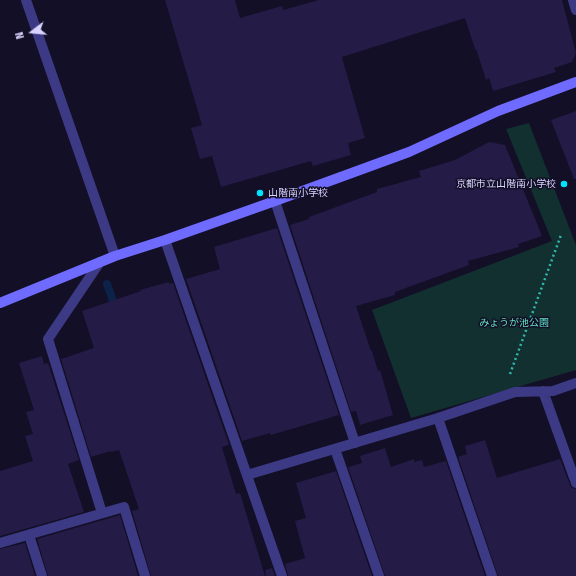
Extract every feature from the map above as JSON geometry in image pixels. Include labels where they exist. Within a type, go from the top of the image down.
[{"type":"street","points":[[26,0],[116,256]]},
{"type":"street","points":[[573,0],[576,10]]},
{"type":"street","points":[[0,303],[116,256],[275,201],[409,152],[498,111],[576,82]]},
{"type":"street","points":[[275,201],[355,443]]},
{"type":"street","points":[[165,240],[282,576]]},
{"type":"street","points":[[100,262],[48,339],[102,513]]},
{"type":"street","points":[[247,475],[438,418],[515,392],[553,391],[576,383]]},
{"type":"street","points":[[543,391],[576,483]]},
{"type":"street","points":[[438,418],[492,576]]},
{"type":"street","points":[[335,448],[379,576]]},
{"type":"street","points":[[0,543],[124,507],[145,576]]},
{"type":"street","points":[[30,535],[42,576]]},
{"type":"path","points":[[510,372],[561,235]]},
{"type":"green space","name":"みょうが池公園","points":[[529,123],[576,245],[576,370],[411,418],[372,310],[552,241],[506,129]]},
{"type":"building","points":[[165,0],[235,0],[240,18],[282,6],[283,10],[319,0],[562,0],[576,53],[572,62],[554,68],[556,72],[493,91],[489,78],[486,80],[465,18],[342,57],[365,138],[348,143],[351,155],[313,166],[311,161],[221,187],[212,156],[200,159],[191,128],[202,125]]},
{"type":"building","points":[[576,111],[576,179],[574,179],[551,120]]},
{"type":"building","points":[[489,142],[505,145],[542,236],[518,244],[519,247],[468,261],[469,265],[395,292],[395,295],[356,306],[378,371],[380,370],[393,415],[360,425],[356,411],[351,412],[290,225],[377,192],[377,189],[421,177],[419,171],[455,160]]},
{"type":"building","points":[[277,228],[339,415],[271,435],[270,433],[242,441],[186,279],[220,269],[214,247]]},
{"type":"building","points":[[169,282],[169,284],[173,283],[229,445],[222,447],[236,494],[240,493],[265,576],[151,576],[132,511],[139,509],[119,450],[91,457],[61,359],[94,348],[82,311],[141,291],[140,290]]},
{"type":"building","points":[[42,356],[44,364],[48,363],[79,460],[68,464],[84,512],[0,536],[0,471],[33,461],[25,436],[33,434],[26,412],[34,410],[19,363]]},
{"type":"building","points":[[485,440],[497,478],[560,459],[570,485],[572,488],[576,489],[576,576],[498,576],[458,457],[467,454],[465,446]]},
{"type":"building","points":[[385,448],[391,467],[414,459],[414,462],[422,460],[424,467],[446,461],[485,576],[385,576],[348,467],[362,463],[360,456]]},
{"type":"building","points":[[336,471],[372,576],[288,576],[285,564],[305,558],[295,521],[306,518],[296,483]]},
{"type":"building","points":[[120,515],[138,576],[48,576],[37,539]]},
{"type":"building","points":[[25,543],[35,576],[0,576],[0,549]]},
{"type":"building","points":[[272,568],[275,576],[266,576],[265,570]]},
{"type":"waterway","points":[[107,284],[116,310]]},
{"type":"place","name":"京都市立山階南小学校","points":[[564,184]]},
{"type":"place","name":"山階南小学校","points":[[260,193]]}]
